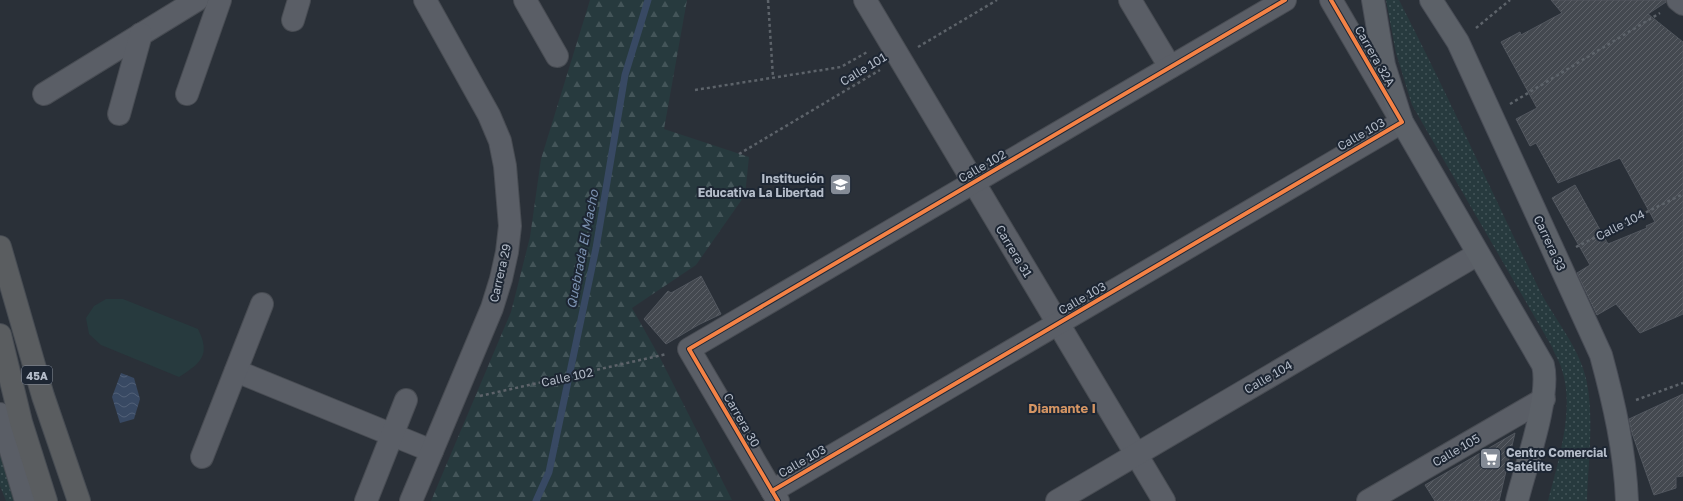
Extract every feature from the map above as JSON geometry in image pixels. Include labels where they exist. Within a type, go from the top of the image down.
[{"type":"highway","name":"45A","points":[[0,247],[43,396],[79,501]]},
{"type":"highway","name":"45A","points":[[0,335],[21,422],[46,501]]},
{"type":"main road","name":"Carrera 32A","points":[[1373,0],[1386,71],[1402,122],[1543,365],[1546,374],[1544,399],[1517,501]]},
{"type":"main road","name":"Carrera 33","points":[[1430,0],[1458,42],[1601,355],[1615,407],[1626,474],[1627,501]]},
{"type":"street","points":[[44,94],[197,0]]},
{"type":"street","points":[[187,94],[220,0]]},
{"type":"street","name":"Carrera 29","points":[[411,501],[492,308],[506,259],[510,226],[505,166],[500,141],[489,116],[425,0]]},
{"type":"street","points":[[525,0],[557,56]]},
{"type":"street","name":"Carrera 31","points":[[865,0],[1164,501]]},
{"type":"street","points":[[1130,0],[1170,67]]},
{"type":"street","name":"Calle 102","points":[[690,349],[1285,0]]},
{"type":"street","name":"Carrera 32A","points":[[1331,0],[1402,122]]},
{"type":"street","points":[[119,114],[141,34]]},
{"type":"street","name":"Calle 103","points":[[775,496],[1057,324],[1402,122]]},
{"type":"street","name":"Calle 104","points":[[1057,501],[1478,254]]},
{"type":"street","points":[[202,456],[262,304]]},
{"type":"street","name":"Carrera 30","points":[[690,349],[775,496]]},
{"type":"street","points":[[236,371],[432,452]]},
{"type":"street","name":"Calle 105","points":[[1368,501],[1544,399]]},
{"type":"street","points":[[366,501],[406,400]]},
{"type":"street","points":[[0,414],[26,501]]},
{"type":"path","points":[[768,0],[773,77]]},
{"type":"path","points":[[1458,42],[1510,0]]},
{"type":"path","points":[[1491,116],[1680,2]]},
{"type":"path","points":[[695,90],[841,66],[894,49]]},
{"type":"path","points":[[1615,407],[1683,383]]},
{"type":"green space","points":[[590,0],[687,0],[664,129],[749,157],[745,195],[696,265],[632,308],[659,356],[732,500],[431,501],[511,312],[530,237],[541,159]]},
{"type":"green space","points":[[1386,0],[1399,0],[1539,289],[1573,346],[1584,370],[1590,412],[1587,501],[1548,501],[1564,436],[1566,418],[1566,385],[1561,367],[1552,347],[1412,105],[1396,53]]},
{"type":"green space","points":[[106,299],[123,299],[198,329],[204,346],[202,358],[198,363],[179,377],[101,345],[89,334],[86,318],[94,306]]},
{"type":"green space","points":[[0,438],[20,501],[6,501],[0,486]]},
{"type":"water","points":[[121,373],[134,378],[140,399],[134,419],[120,423],[112,397]]},
{"type":"building","points":[[1551,0],[1666,0],[1666,2],[1648,14],[1683,42],[1683,314],[1640,333],[1616,304],[1597,315],[1577,273],[1590,265],[1552,198],[1575,185],[1608,244],[1647,228],[1646,226],[1655,222],[1620,158],[1558,183],[1536,143],[1530,146],[1516,119],[1537,108],[1501,42],[1520,32],[1521,35],[1562,13]]},
{"type":"building","points":[[701,276],[721,314],[698,325],[666,344],[644,319],[668,291],[671,293]]},
{"type":"building","points":[[1683,394],[1683,476],[1676,477],[1676,488],[1654,495],[1632,433],[1629,419]]},
{"type":"building","name":"Centro Comercial Satélite","points":[[1515,433],[1499,501],[1435,501],[1425,485]]},
{"type":"waterway","name":"Quebrada El Macho","points":[[536,501],[549,472],[596,248],[625,75],[648,0]]},
{"type":"cycle path","points":[[778,501],[689,349],[1285,0]]},
{"type":"cycle path","points":[[772,491],[1402,122],[1331,0]]},
{"type":"place","name":"Institución Educativa La Libertad","points":[[840,185]]},
{"type":"place","name":"Centro Comercial Satélite","points":[[1490,459]]},
{"type":"district","name":"Diamante I","points":[[1062,408]]}]
